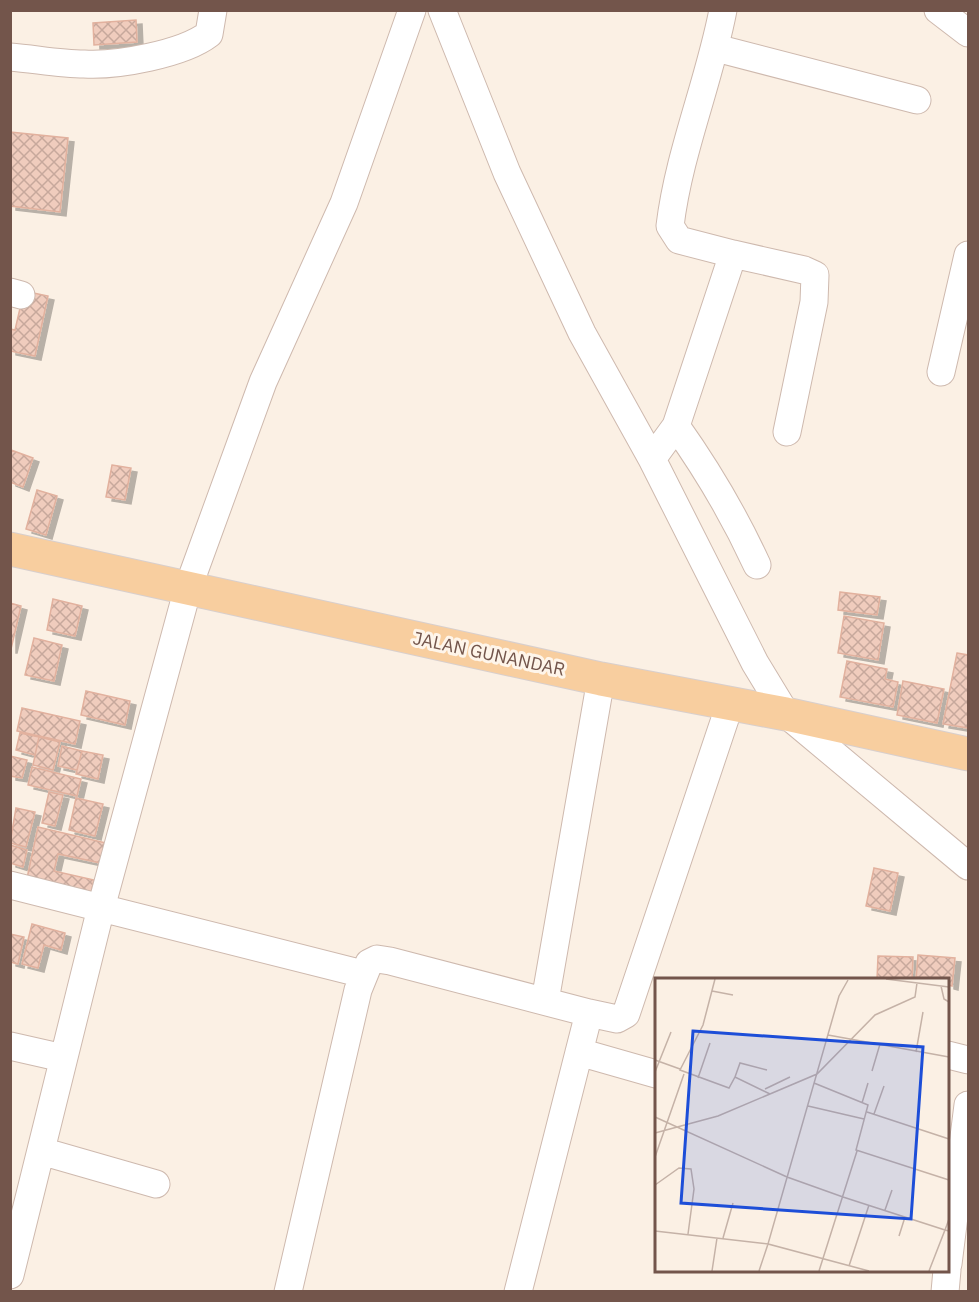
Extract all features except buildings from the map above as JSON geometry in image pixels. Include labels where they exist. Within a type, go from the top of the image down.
[{"type":"main road","name":"JALAN GUNANDAR","points":[[10,549],[602,679],[786,714],[969,754]]},
{"type":"street","points":[[10,57],[86,65],[137,58],[198,42],[209,34],[213,10]]},
{"type":"street","points":[[11,1272],[101,908],[188,588],[263,381],[344,203],[412,10]]},
{"type":"street","points":[[441,10],[507,173],[582,333],[652,459],[755,663],[786,714],[969,867]]},
{"type":"street","points":[[723,10],[716,48],[674,193],[670,226],[680,240],[804,270],[815,275],[814,302],[787,432]]},
{"type":"street","points":[[938,10],[969,33]]},
{"type":"street","points":[[716,48],[917,100]]},
{"type":"street","points":[[652,459],[676,426],[733,254]]},
{"type":"street","points":[[941,372],[969,255]]},
{"type":"street","points":[[676,426],[711,475],[737,521],[757,565]]},
{"type":"street","points":[[546,1001],[602,679]]},
{"type":"street","points":[[288,1292],[363,974],[369,963],[377,959],[390,961],[590,1013],[617,1018],[626,1014],[648,981],[730,704]]},
{"type":"street","points":[[10,885],[363,974]]},
{"type":"street","points":[[518,1292],[590,1013]]},
{"type":"street","points":[[10,1046],[63,1058]]},
{"type":"street","points":[[579,1052],[655,1073]]},
{"type":"street","points":[[949,1055],[969,1060]]},
{"type":"street","points":[[949,1256],[969,1105]]},
{"type":"street","points":[[41,1151],[156,1184]]},
{"type":"street","points":[[949,1264],[969,1266]]},
{"type":"street","points":[[945,1292],[947,1272]]}]
